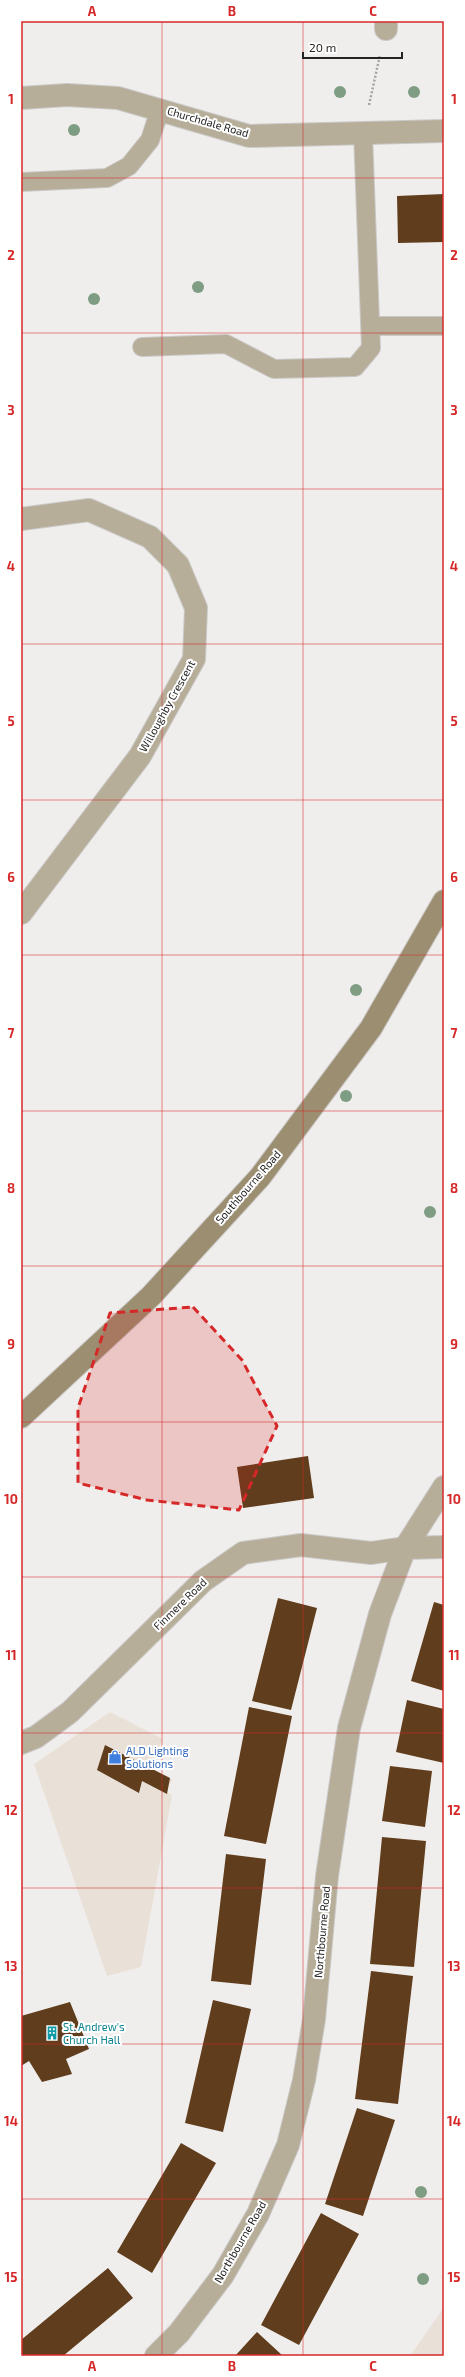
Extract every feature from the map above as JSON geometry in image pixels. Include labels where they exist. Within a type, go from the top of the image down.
[{"type":"street","name":"Churchdale Road","points":[[21,98],[67,94],[118,98],[249,136],[444,131]]},
{"type":"street","name":"Willoughby Crescent","points":[[21,519],[88,510],[150,538],[178,565],[196,608],[194,659],[140,756],[21,913]]},
{"type":"street","name":"Southbourne Road","points":[[21,1417],[150,1296],[260,1177],[371,1028],[444,901]]},
{"type":"street","name":"Northbourne Road","points":[[156,2356],[179,2333],[223,2275],[258,2214],[288,2145],[304,2080],[314,2019],[327,1876],[349,1728],[380,1614],[405,1548],[444,1487]]},
{"type":"street","name":"Finmere Road","points":[[21,1743],[36,1737],[70,1712],[203,1581],[244,1553],[301,1545],[371,1553],[405,1548],[444,1547]]},
{"type":"lane","points":[[21,182],[108,178],[129,166],[150,140],[160,109]]},
{"type":"lane","points":[[142,347],[226,344],[274,369],[356,367],[372,348],[363,133]]},
{"type":"lane","points":[[372,326],[444,326]]},
{"type":"path","points":[[363,133],[386,25]]},
{"type":"highlighted area","points":[[193,1307],[242,1360],[277,1426],[239,1510],[147,1500],[78,1483],[78,1408],[110,1313]]},
{"type":"shaded area","points":[[110,1712],[163,1739],[149,1768],[173,1780],[164,1790],[172,1795],[141,1967],[107,1976],[34,1764]]},
{"type":"shaded area","points":[[444,2307],[444,2356],[410,2356]]},
{"type":"building","points":[[444,194],[444,242],[398,243],[397,196]]},
{"type":"building","points":[[308,1456],[314,1498],[243,1508],[237,1467]]},
{"type":"building","points":[[278,1598],[317,1608],[291,1710],[252,1701]]},
{"type":"building","points":[[434,1602],[444,1605],[444,1691],[411,1681]]},
{"type":"building","points":[[407,1700],[444,1709],[444,1763],[396,1752]]},
{"type":"building","points":[[249,1707],[292,1716],[266,1844],[224,1836]]},
{"type":"building","name":"ALD Lighting Solutions","points":[[105,1745],[170,1778],[167,1794],[142,1781],[139,1793],[97,1770]]},
{"type":"building","points":[[390,1766],[432,1771],[425,1827],[382,1821]]},
{"type":"building","points":[[382,1837],[426,1841],[414,1967],[370,1964]]},
{"type":"building","points":[[226,1854],[266,1859],[251,1985],[211,1981]]},
{"type":"building","points":[[371,1971],[413,1976],[398,2104],[355,2099]]},
{"type":"building","points":[[213,2000],[251,2009],[223,2132],[185,2123]]},
{"type":"building","name":"St. Andrew's Church Hall","points":[[70,2002],[89,2049],[66,2059],[72,2074],[42,2082],[29,2061],[21,2066],[21,2016]]},
{"type":"building","points":[[357,2108],[395,2120],[363,2216],[325,2204]]},
{"type":"building","points":[[181,2143],[216,2163],[152,2273],[117,2252]]},
{"type":"building","points":[[321,2213],[359,2234],[299,2345],[261,2325]]},
{"type":"building","points":[[108,2268],[133,2298],[63,2356],[21,2356],[21,2340]]},
{"type":"building","points":[[257,2332],[283,2356],[235,2356]]},
{"type":"place","name":"ALD Lighting Solutions","points":[[115,1757]]},
{"type":"place","name":"St. Andrew's Church Hall","points":[[52,2033]]}]
